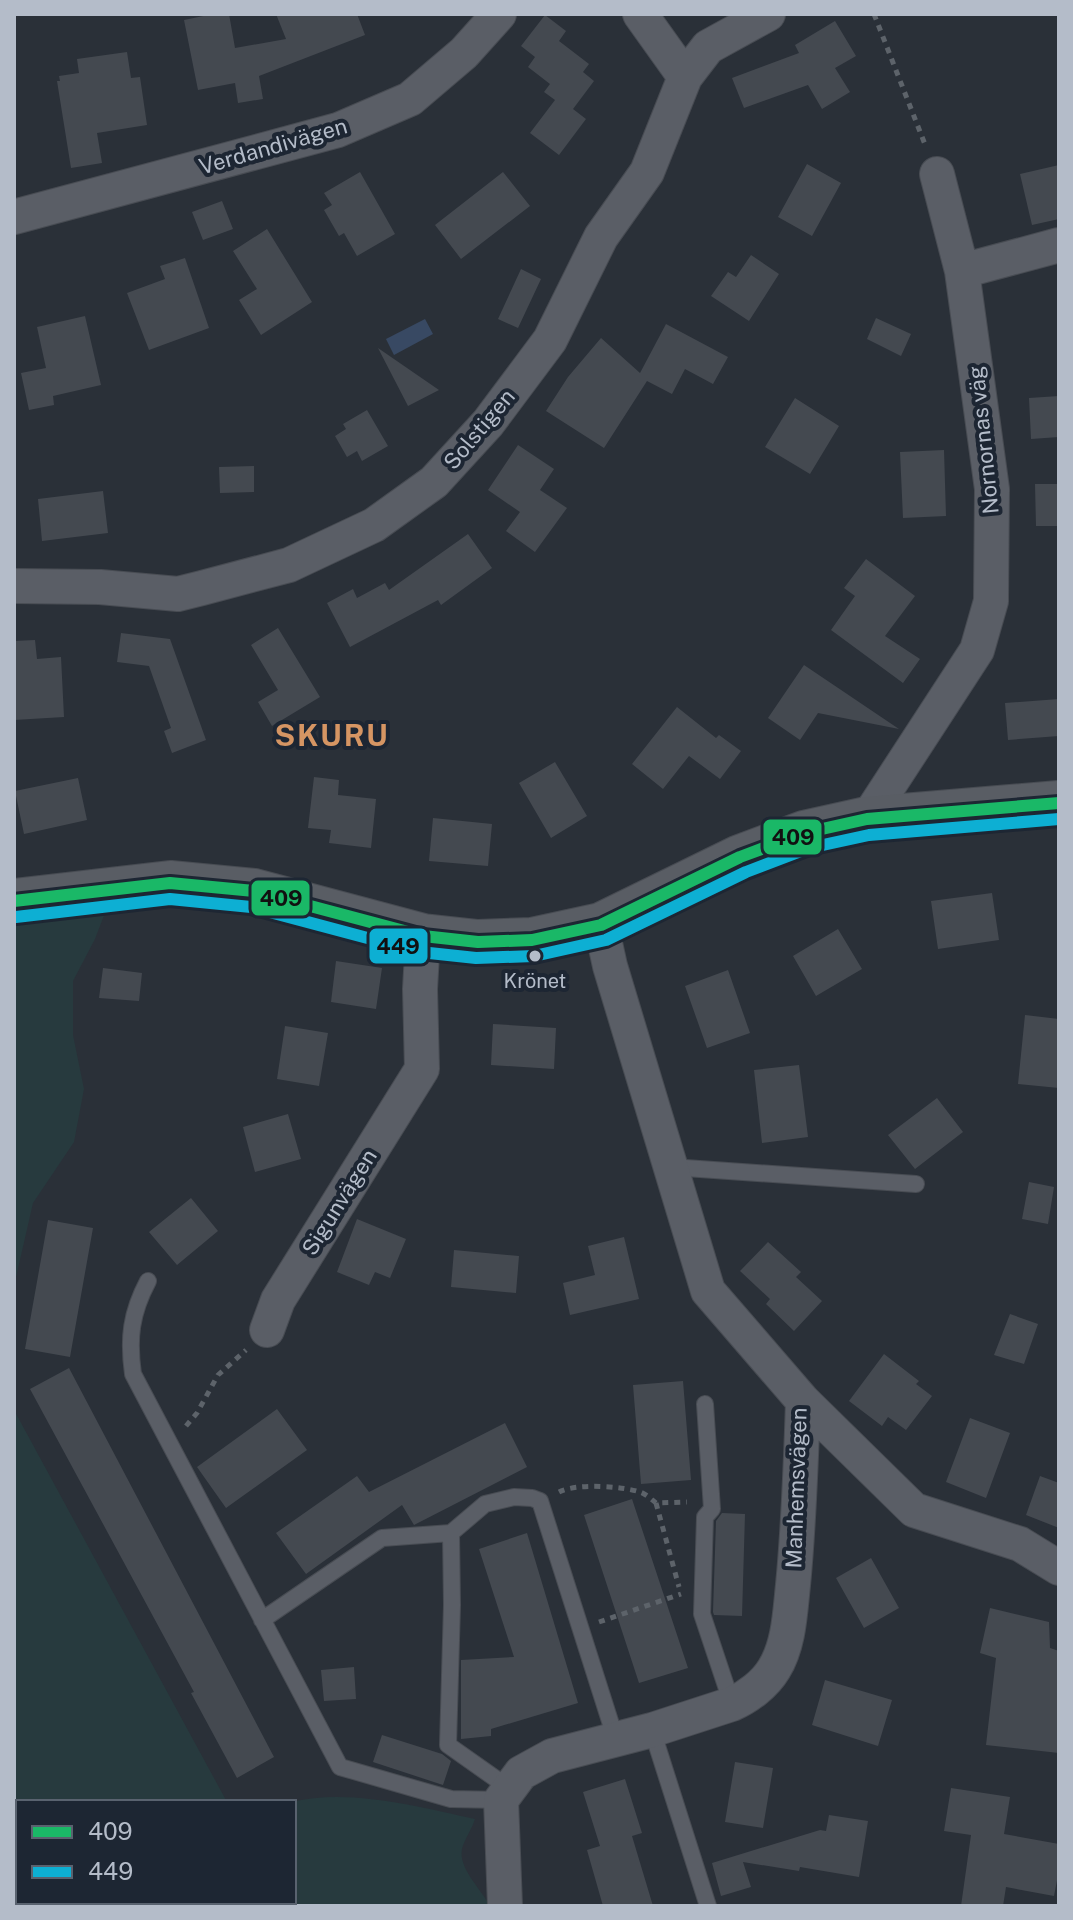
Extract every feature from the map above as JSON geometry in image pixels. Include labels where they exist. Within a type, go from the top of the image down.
[{"type":"street","name":"Verdandivägen","points":[[14,217],[338,130],[410,99],[464,53],[499,14]]},
{"type":"street","points":[[640,14],[685,77]]},
{"type":"street","name":"Solstigen","points":[[14,586],[100,587],[178,594],[289,565],[374,525],[434,482],[488,423],[550,340],[601,237],[647,172],[685,77],[708,47],[768,14]]},
{"type":"street","name":"Nornornas väg","points":[[867,819],[977,650],[991,601],[992,489],[962,271],[937,174]]},
{"type":"street","points":[[962,271],[1059,245]]},
{"type":"street","points":[[14,901],[170,883],[254,891],[423,936],[478,942],[532,940],[601,925],[740,857],[804,833],[867,819],[1059,803]]},
{"type":"street","name":"Manhemsvägen","points":[[505,1794],[521,1773],[552,1756],[652,1730],[742,1700],[774,1670],[788,1629],[799,1527],[803,1401],[708,1291],[601,925]]},
{"type":"street","name":"Sigunvägen","points":[[267,1330],[278,1300],[422,1069],[420,989],[423,936]]},
{"type":"street","points":[[803,1401],[914,1510],[1020,1544],[1059,1568]]},
{"type":"street","points":[[505,1794],[505,1906]]},
{"type":"lane","points":[[671,1167],[916,1184]]},
{"type":"lane","points":[[148,1281],[136,1304],[129,1345],[133,1374],[340,1767],[451,1799],[505,1794]]},
{"type":"lane","points":[[705,1404],[712,1509],[705,1517],[702,1614],[732,1704]]},
{"type":"lane","points":[[262,1620],[382,1538],[451,1533],[485,1504],[514,1497],[532,1498],[540,1501],[616,1740]]},
{"type":"lane","points":[[451,1533],[448,1745],[505,1794]]},
{"type":"lane","points":[[652,1730],[708,1906]]},
{"type":"path","points":[[874,14],[937,174]]},
{"type":"path","points":[[169,1444],[197,1413],[218,1375],[267,1330]]},
{"type":"path","points":[[540,1501],[570,1486],[634,1491],[643,1493],[656,1503],[682,1594],[581,1628]]},
{"type":"path","points":[[656,1503],[712,1502]]},
{"type":"green space","points":[[108,905],[95,939],[73,981],[73,1035],[84,1089],[74,1142],[33,1203],[14,1286],[14,916]]},
{"type":"green space","points":[[14,1410],[226,1800],[16,1800],[16,1904],[296,1904],[296,1801],[336,1797],[384,1801],[475,1819],[463,1846],[463,1864],[490,1906],[14,1906]]},
{"type":"water","points":[[425,319],[433,334],[394,355],[386,339]]},
{"type":"building","points":[[229,14],[235,48],[286,39],[276,14],[357,14],[365,35],[259,76],[263,99],[238,103],[235,83],[198,90],[184,20]]},
{"type":"building","points":[[545,15],[566,31],[559,41],[589,64],[583,72],[594,81],[573,109],[586,119],[559,155],[530,133],[555,100],[544,92],[550,84],[528,67],[535,57],[521,46]]},
{"type":"building","points":[[835,21],[856,56],[835,68],[850,92],[822,109],[808,85],[744,108],[732,78],[799,53],[795,45]]},
{"type":"building","points":[[127,52],[131,78],[140,77],[147,125],[97,133],[102,163],[71,168],[57,81],[60,81],[59,76],[79,73],[77,59]]},
{"type":"building","points":[[807,164],[841,183],[812,236],[778,217]]},
{"type":"building","points":[[1059,165],[1059,219],[1032,225],[1020,174]]},
{"type":"building","points":[[360,172],[395,234],[357,256],[344,233],[339,236],[324,210],[332,205],[324,193]]},
{"type":"building","points":[[503,172],[530,206],[461,259],[435,225]]},
{"type":"building","points":[[222,201],[233,229],[203,240],[192,212]]},
{"type":"building","points":[[267,229],[312,302],[261,335],[239,300],[257,289],[233,251]]},
{"type":"building","points":[[751,255],[779,274],[749,321],[711,296],[728,272],[736,277]]},
{"type":"building","points":[[185,258],[209,328],[149,350],[127,293],[165,279],[160,266]]},
{"type":"building","points":[[521,269],[541,279],[518,328],[498,319]]},
{"type":"building","points":[[85,316],[101,385],[53,396],[54,405],[29,410],[21,373],[46,368],[37,327]]},
{"type":"building","points":[[876,318],[911,334],[901,356],[867,339]]},
{"type":"building","points":[[666,324],[728,357],[713,384],[685,369],[672,394],[647,381],[604,448],[546,411],[568,377],[601,338],[640,373]]},
{"type":"building","points":[[378,348],[439,390],[408,406]]},
{"type":"building","points":[[1059,396],[1059,437],[1031,439],[1029,398]]},
{"type":"building","points":[[795,398],[839,426],[810,474],[765,447]]},
{"type":"building","points":[[367,410],[388,446],[362,461],[357,451],[347,457],[335,436],[346,429],[343,424]]},
{"type":"building","points":[[518,445],[554,469],[540,490],[567,508],[535,552],[506,531],[520,512],[488,490]]},
{"type":"building","points":[[944,450],[946,516],[903,518],[900,452]]},
{"type":"building","points":[[254,466],[254,492],[220,493],[219,467]]},
{"type":"building","points":[[1035,484],[1059,484],[1059,526],[1036,526]]},
{"type":"building","points":[[103,491],[108,533],[42,541],[38,499]]},
{"type":"building","points":[[468,534],[492,568],[441,605],[438,600],[350,647],[327,603],[353,589],[357,598],[385,583],[389,590]]},
{"type":"building","points":[[866,559],[915,596],[885,636],[920,659],[903,683],[831,630],[855,596],[844,588]]},
{"type":"building","points":[[278,628],[320,697],[272,726],[258,702],[278,690],[251,645]]},
{"type":"building","points":[[121,633],[170,639],[206,740],[172,753],[164,731],[171,728],[149,666],[117,662]]},
{"type":"building","points":[[35,640],[37,659],[61,657],[64,717],[14,720],[14,641]]},
{"type":"building","points":[[804,665],[899,729],[818,713],[800,740],[768,718]]},
{"type":"building","points":[[1059,699],[1059,736],[1008,740],[1005,703]]},
{"type":"building","points":[[677,707],[716,738],[719,735],[741,751],[720,779],[689,756],[663,789],[632,764]]},
{"type":"building","points":[[555,762],[587,816],[551,838],[519,783]]},
{"type":"building","points":[[314,777],[339,780],[338,795],[376,799],[371,848],[329,843],[331,830],[308,828]]},
{"type":"building","points":[[78,778],[87,820],[24,834],[15,791]]},
{"type":"building","points":[[433,818],[492,824],[488,866],[429,861]]},
{"type":"building","points":[[992,893],[999,940],[938,949],[931,901]]},
{"type":"building","points":[[838,929],[862,969],[816,996],[793,956]]},
{"type":"building","points":[[336,961],[382,968],[376,1009],[331,1002]]},
{"type":"building","points":[[103,968],[142,973],[139,1001],[99,998]]},
{"type":"building","points":[[728,970],[750,1033],[707,1048],[685,986]]},
{"type":"building","points":[[1025,1015],[1059,1019],[1059,1088],[1018,1084]]},
{"type":"building","points":[[493,1024],[556,1028],[554,1069],[491,1065]]},
{"type":"building","points":[[285,1026],[328,1033],[319,1086],[277,1079]]},
{"type":"building","points":[[799,1065],[808,1137],[762,1143],[754,1070]]},
{"type":"building","points":[[937,1098],[963,1132],[915,1169],[888,1135]]},
{"type":"building","points":[[288,1114],[301,1159],[255,1172],[243,1127]]},
{"type":"building","points":[[1029,1182],[1054,1187],[1048,1224],[1022,1219]]},
{"type":"building","points":[[191,1198],[218,1231],[177,1265],[149,1232]]},
{"type":"building","points":[[357,1219],[406,1239],[390,1278],[375,1272],[369,1285],[337,1272]]},
{"type":"building","points":[[48,1220],[93,1228],[70,1357],[25,1349]]},
{"type":"building","points":[[624,1237],[639,1299],[570,1315],[563,1283],[595,1275],[588,1246]]},
{"type":"building","points":[[768,1242],[801,1272],[796,1277],[822,1301],[794,1331],[766,1304],[770,1299],[740,1271]]},
{"type":"building","points":[[454,1250],[519,1256],[516,1293],[451,1287]]},
{"type":"building","points":[[1010,1314],[1038,1324],[1024,1364],[994,1355]]},
{"type":"building","points":[[884,1354],[919,1381],[916,1384],[932,1396],[906,1430],[888,1417],[882,1426],[849,1401]]},
{"type":"building","points":[[69,1368],[274,1757],[237,1778],[191,1693],[194,1692],[30,1389]]},
{"type":"building","points":[[683,1381],[691,1480],[641,1484],[633,1385]]},
{"type":"building","points":[[277,1409],[307,1450],[226,1508],[197,1467]]},
{"type":"building","points":[[970,1418],[1010,1433],[986,1498],[946,1482]]},
{"type":"building","points":[[505,1423],[527,1467],[414,1525],[402,1505],[306,1574],[276,1533],[357,1476],[369,1492]]},
{"type":"building","points":[[1040,1476],[1059,1483],[1059,1528],[1026,1515]]},
{"type":"building","points":[[632,1499],[688,1668],[639,1683],[584,1515]]},
{"type":"building","points":[[722,1513],[745,1514],[742,1616],[714,1615],[713,1612],[716,1521]]},
{"type":"building","points":[[527,1533],[578,1703],[491,1729],[491,1736],[461,1739],[461,1660],[514,1657],[479,1549]]},
{"type":"building","points":[[871,1558],[899,1608],[864,1628],[836,1578]]},
{"type":"building","points":[[990,1608],[1049,1622],[1050,1648],[1059,1651],[1059,1753],[986,1745],[996,1658],[980,1653]]},
{"type":"building","points":[[354,1667],[356,1699],[324,1701],[321,1670]]},
{"type":"building","points":[[825,1680],[892,1700],[878,1746],[812,1725]]},
{"type":"building","points":[[382,1735],[442,1754],[451,1761],[443,1785],[373,1762]]},
{"type":"building","points":[[735,1762],[773,1768],[763,1828],[725,1822]]},
{"type":"building","points":[[625,1779],[642,1833],[632,1836],[653,1906],[603,1906],[587,1850],[600,1846],[583,1792]]},
{"type":"building","points":[[951,1788],[1010,1797],[1004,1834],[1059,1844],[1059,1870],[1054,1896],[1006,1887],[1003,1906],[961,1906],[971,1835],[944,1831]]},
{"type":"building","points":[[829,1815],[868,1821],[859,1877],[743,1862],[751,1887],[721,1896],[712,1863],[820,1830],[826,1831]]},
{"type":"transit line","name":"409","points":[[14,901],[170,883],[254,891],[423,936],[478,942],[532,940],[601,925],[740,857],[804,833],[867,819],[1059,803]]},
{"type":"transit line","name":"449","points":[[16,917],[170,899],[251,907],[420,952],[476,958],[534,956],[606,940],[746,872],[809,848],[869,835],[1059,819]]},
{"type":"place","name":"Krönet","points":[[535,956]]},
{"type":"district","name":"SKURU","points":[[332,736]]}]
